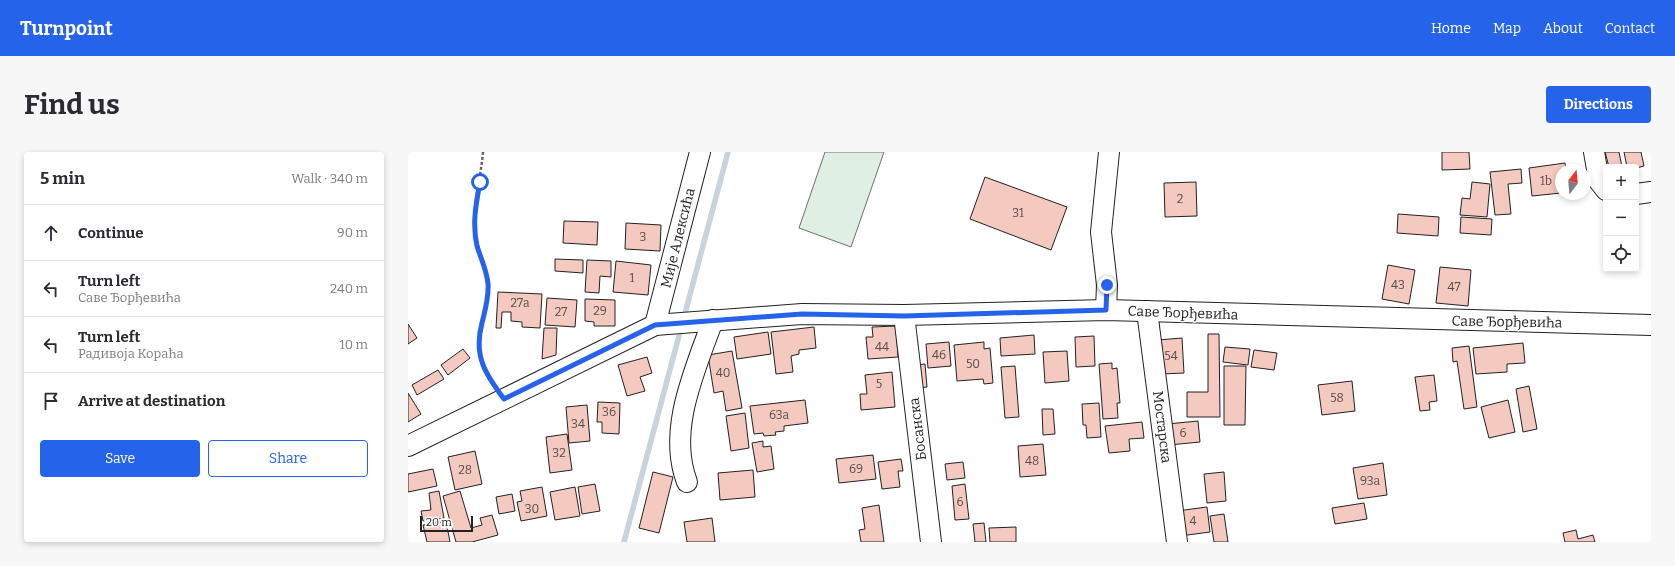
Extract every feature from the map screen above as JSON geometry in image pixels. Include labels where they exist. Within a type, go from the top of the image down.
[{"type":"street","name":"Мије Алексића","points":[[655,325],[700,152]]},
{"type":"street","points":[[1106,310],[1107,285],[1101,232],[1109,152]]},
{"type":"street","points":[[1594,152],[1599,181],[1603,187]]},
{"type":"street","points":[[1639,194],[1651,192]]},
{"type":"street","name":"Саве Ђорђевића","points":[[408,446],[655,325],[706,320],[802,314],[904,316],[1106,310],[1651,326]]},
{"type":"street","name":"Мостарска","points":[[1147,311],[1177,542]]},
{"type":"street","name":"Босанска","points":[[904,316],[931,542]]},
{"type":"street","points":[[687,482],[682,469],[680,456],[682,423],[706,320]]},
{"type":"path","points":[[484,152],[474,216],[477,244],[486,272],[488,286],[487,300],[481,324],[479,347],[480,358],[487,377],[504,399]]},
{"type":"green space","points":[[825,152],[884,152],[851,247],[799,228]]},
{"type":"building","points":[[1442,152],[1469,152],[1470,169],[1442,170]]},
{"type":"building","points":[[1605,152],[1619,152],[1621,164],[1608,164]]},
{"type":"building","points":[[1624,152],[1641,152],[1644,166],[1639,167],[1639,164],[1626,164]]},
{"type":"building","points":[[1555,164],[1555,194],[1532,196],[1529,168]]},
{"type":"building","points":[[1521,169],[1522,183],[1508,184],[1511,214],[1495,215],[1490,172]]},
{"type":"building","points":[[985,177],[1067,207],[1051,250],[970,219]]},
{"type":"building","points":[[1196,182],[1197,216],[1165,217],[1164,183]]},
{"type":"building","points":[[1472,182],[1490,184],[1487,217],[1460,215],[1462,198],[1470,199]]},
{"type":"building","points":[[1398,214],[1439,217],[1438,236],[1397,233]]},
{"type":"building","points":[[1461,217],[1492,219],[1491,235],[1460,233]]},
{"type":"building","points":[[564,221],[598,222],[597,245],[563,243]]},
{"type":"building","points":[[626,223],[661,225],[660,251],[625,249]]},
{"type":"building","points":[[555,259],[583,260],[583,273],[555,271]]},
{"type":"building","points":[[587,260],[611,261],[611,277],[600,276],[599,293],[585,292]]},
{"type":"building","points":[[616,261],[651,265],[648,295],[613,292]]},
{"type":"building","points":[[1388,265],[1415,270],[1409,304],[1382,299]]},
{"type":"building","points":[[1440,267],[1471,270],[1468,306],[1436,303]]},
{"type":"building","points":[[498,292],[542,294],[540,328],[522,327],[522,322],[511,321],[511,312],[502,312],[501,328],[496,328]]},
{"type":"building","points":[[547,298],[577,300],[575,327],[545,325]]},
{"type":"building","points":[[585,299],[615,300],[615,326],[594,326],[594,322],[585,321]]},
{"type":"building","points":[[408,324],[417,338],[408,344]]},
{"type":"building","points":[[896,326],[898,357],[868,359],[866,337],[873,337],[872,327]]},
{"type":"building","points":[[814,327],[816,348],[799,350],[799,354],[791,356],[793,372],[776,374],[771,332]]},
{"type":"building","points":[[544,328],[557,328],[556,355],[542,359]]},
{"type":"building","points":[[768,332],[771,354],[737,359],[734,337]]},
{"type":"building","points":[[1208,334],[1219,334],[1220,417],[1187,417],[1187,392],[1208,392]]},
{"type":"building","points":[[1034,335],[1035,354],[1001,356],[1000,338]]},
{"type":"building","points":[[1094,336],[1095,366],[1076,367],[1075,337]]},
{"type":"building","points":[[1182,338],[1184,373],[1161,374],[1158,340]]},
{"type":"building","points":[[949,342],[951,366],[928,368],[926,344]]},
{"type":"building","points":[[984,342],[984,349],[990,348],[993,383],[984,384],[983,379],[957,381],[954,345]]},
{"type":"building","points":[[1523,343],[1525,363],[1507,364],[1507,372],[1476,374],[1473,348]]},
{"type":"building","points":[[1469,346],[1477,407],[1464,409],[1457,361],[1453,362],[1452,348]]},
{"type":"building","points":[[1225,347],[1250,349],[1248,365],[1223,362]]},
{"type":"building","points":[[463,349],[470,358],[448,375],[441,365]]},
{"type":"building","points":[[1254,350],[1277,353],[1274,370],[1251,367]]},
{"type":"building","points":[[732,351],[742,408],[726,411],[723,391],[714,393],[708,355]]},
{"type":"building","points":[[1067,351],[1069,381],[1045,383],[1043,352]]},
{"type":"building","points":[[647,357],[652,373],[640,377],[645,391],[627,396],[618,365]]},
{"type":"building","points":[[1112,363],[1112,369],[1117,368],[1120,403],[1117,403],[1118,418],[1103,419],[1099,364]]},
{"type":"building","points":[[925,364],[927,387],[917,388],[916,365]]},
{"type":"building","points":[[1015,366],[1019,417],[1005,418],[1001,367]]},
{"type":"building","points":[[1224,366],[1246,366],[1245,425],[1224,425]]},
{"type":"building","points":[[438,370],[444,379],[417,395],[412,385]]},
{"type":"building","points":[[892,372],[895,407],[861,410],[860,394],[867,394],[865,375]]},
{"type":"building","points":[[1434,375],[1437,401],[1429,402],[1430,410],[1420,411],[1415,377]]},
{"type":"building","points":[[1352,381],[1355,411],[1322,415],[1318,385]]},
{"type":"building","points":[[1529,386],[1537,429],[1523,432],[1516,389]]},
{"type":"building","points":[[408,393],[421,414],[408,422]]},
{"type":"building","points":[[805,400],[808,423],[784,426],[784,431],[775,432],[776,435],[764,436],[763,433],[754,434],[750,406]]},
{"type":"building","points":[[1508,400],[1515,432],[1489,438],[1481,407]]},
{"type":"building","points":[[598,402],[620,403],[619,434],[602,433],[602,422],[597,422]]},
{"type":"building","points":[[1099,403],[1101,437],[1087,438],[1086,425],[1083,425],[1082,404]]},
{"type":"building","points":[[587,405],[590,441],[569,443],[566,407]]},
{"type":"building","points":[[1042,409],[1053,409],[1055,434],[1043,435]]},
{"type":"building","points":[[745,413],[749,448],[731,451],[726,416]]},
{"type":"building","points":[[1198,421],[1200,442],[1169,445],[1167,424]]},
{"type":"building","points":[[1142,422],[1144,438],[1129,439],[1130,451],[1109,453],[1105,426]]},
{"type":"building","points":[[567,434],[572,470],[550,473],[546,437]]},
{"type":"building","points":[[763,441],[763,447],[771,446],[774,469],[757,472],[752,443]]},
{"type":"building","points":[[1043,444],[1046,475],[1020,477],[1018,446]]},
{"type":"building","points":[[475,451],[482,484],[455,490],[448,457]]},
{"type":"building","points":[[873,455],[876,479],[839,483],[836,459]]},
{"type":"building","points":[[901,459],[903,471],[898,471],[900,487],[882,489],[878,462]]},
{"type":"building","points":[[963,462],[965,478],[947,480],[945,464]]},
{"type":"building","points":[[1383,463],[1387,495],[1358,499],[1353,468]]},
{"type":"building","points":[[433,469],[437,486],[408,492],[408,474]]},
{"type":"building","points":[[753,470],[755,497],[720,500],[718,473]]},
{"type":"building","points":[[653,472],[673,477],[659,533],[639,528]]},
{"type":"building","points":[[1224,472],[1226,501],[1207,503],[1204,474]]},
{"type":"building","points":[[595,484],[600,511],[582,514],[578,487]]},
{"type":"building","points":[[965,484],[969,519],[955,520],[952,486]]},
{"type":"building","points":[[542,487],[547,516],[521,521],[517,502],[522,501],[520,491]]},
{"type":"building","points":[[575,487],[580,516],[555,520],[550,492]]},
{"type":"building","points":[[439,491],[444,518],[423,521],[421,511],[431,510],[429,493]]},
{"type":"building","points":[[460,491],[471,528],[482,525],[480,518],[492,515],[498,535],[472,542],[456,542],[443,496]]},
{"type":"building","points":[[512,494],[515,511],[499,514],[496,497]]},
{"type":"building","points":[[1364,503],[1367,519],[1335,524],[1332,508]]},
{"type":"building","points":[[879,505],[884,542],[861,542],[859,530],[865,529],[862,508]]},
{"type":"building","points":[[1207,507],[1210,532],[1180,536],[1177,511]]},
{"type":"building","points":[[1224,514],[1228,542],[1214,542],[1210,516]]},
{"type":"building","points":[[712,518],[715,542],[687,542],[684,522]]},
{"type":"building","points":[[446,521],[450,542],[427,542],[423,525]]},
{"type":"building","points":[[984,523],[986,542],[975,542],[973,524]]},
{"type":"building","points":[[1016,527],[1016,542],[990,542],[989,528]]},
{"type":"building","points":[[1576,530],[1578,539],[1593,535],[1595,542],[1565,542],[1563,533]]},
{"type":"waterway","points":[[624,542],[728,152]]},
{"type":"route","points":[[480,182],[474,216],[475,230],[477,244],[486,272],[488,286],[485,313],[479,336],[480,358],[487,377],[504,399],[655,325],[802,314],[904,316],[1106,310],[1107,285]]}]
